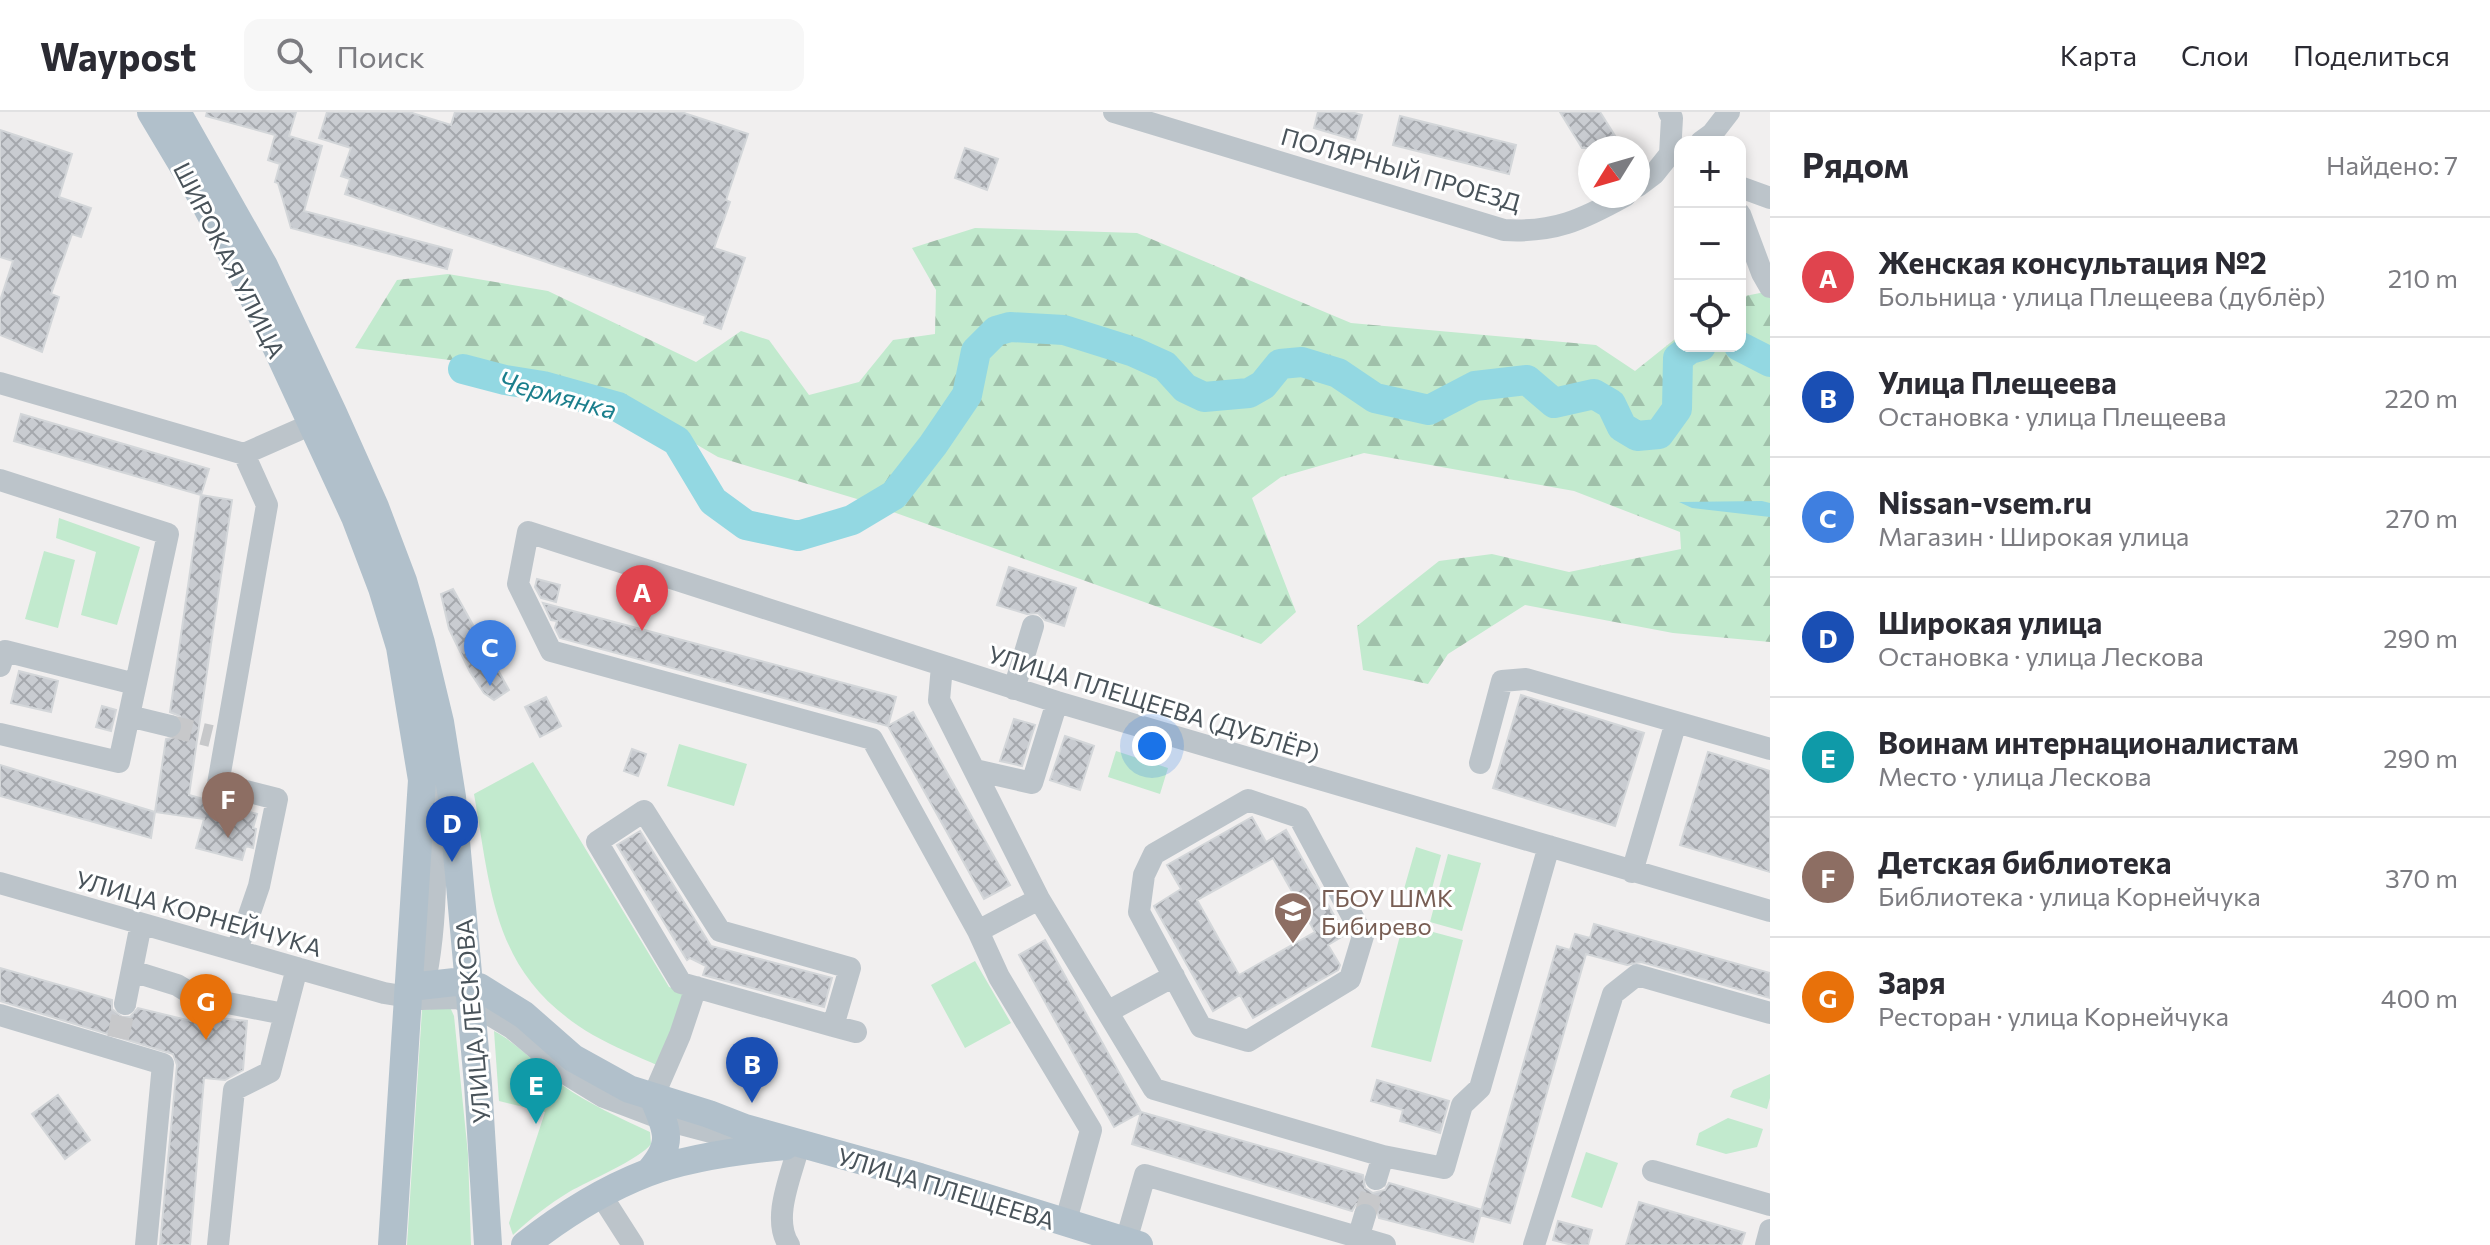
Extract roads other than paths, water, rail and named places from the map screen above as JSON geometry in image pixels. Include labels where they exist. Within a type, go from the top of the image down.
[{"type":"main road","name":"ШИРОКАЯ УЛИЦА","points":[[151,112],[242,273],[355,517],[382,588],[400,647],[422,780],[420,822]]},
{"type":"main road","name":"ШИРОКАЯ УЛИЦА","points":[[177,112],[264,266],[375,507],[403,581],[440,722],[442,797]]},
{"type":"main road","name":"УЛИЦА ЛЕСКОВА","points":[[442,797],[488,1245]]},
{"type":"main road","name":"УЛИЦА ЛЕСКОВА","points":[[392,1245],[420,822]]},
{"type":"main road","name":"УЛИЦА ПЛЕЩЕЕВА","points":[[463,992],[479,987],[524,1015],[573,1058],[658,1108],[920,1177],[1132,1243]]},
{"type":"main road","points":[[409,992],[463,992]]},
{"type":"main road","points":[[649,1172],[667,1146],[667,1134],[658,1108]]},
{"type":"main road","name":"УЛИЦА ПЛЕЩЕЕВА","points":[[525,1245],[565,1214],[649,1172],[735,1152],[799,1145]]},
{"type":"street","name":"ШИРОКАЯ УЛИЦА","points":[[163,112],[208,187],[253,272],[363,512],[393,585],[425,710],[442,797],[429,967],[409,992],[417,1013],[402,1245]]},
{"type":"street","name":"ПОЛЯРНЫЙ ПРОЕЗД","points":[[1114,112],[1504,230],[1535,232],[1583,218],[1602,208]]},
{"type":"street","points":[[1709,136],[1729,112]]},
{"type":"street","points":[[1670,115],[1687,136]]},
{"type":"street","points":[[1670,115],[1674,148]]},
{"type":"street","points":[[1650,177],[1674,157]]},
{"type":"street","points":[[1746,189],[1770,198]]},
{"type":"street","points":[[1746,230],[1770,287]]},
{"type":"street","points":[[0,383],[244,454],[312,424]]},
{"type":"street","points":[[237,950],[259,886],[277,799],[218,784],[219,737],[267,505],[244,454]]},
{"type":"street","points":[[0,480],[168,534],[119,762],[0,734]]},
{"type":"street","name":"УЛИЦА ПЛЕЩЕЕВА (ДУБЛЁР)","points":[[978,931],[872,739],[551,651],[518,584],[528,532],[1014,689],[1770,911]]},
{"type":"street","points":[[1014,689],[1033,626]]},
{"type":"street","points":[[0,666],[5,651],[135,684]]},
{"type":"street","points":[[942,666],[939,700],[1039,899],[1154,1089],[1383,1156],[1444,1168],[1462,1105],[1480,1088],[1549,846]]},
{"type":"street","points":[[1480,763],[1502,681],[1526,679],[1770,749]]},
{"type":"street","points":[[975,770],[1032,783],[1057,702]]},
{"type":"street","points":[[129,716],[170,726]]},
{"type":"street","points":[[1632,872],[1676,722]]},
{"type":"street","points":[[1248,800],[1299,817],[1363,936],[1350,979],[1248,1041],[1201,1027],[1174,976],[1139,912],[1144,875],[1154,854],[1248,800]]},
{"type":"street","points":[[833,1026],[850,968],[720,931],[644,811],[597,842],[681,983],[833,1026],[856,1032]]},
{"type":"street","name":"УЛИЦА КОРНЕЙЧУКА","points":[[0,883],[297,968],[409,992]]},
{"type":"street","points":[[1039,899],[978,931],[999,977],[1091,1130],[1065,1224]]},
{"type":"street","points":[[125,1004],[141,924]]},
{"type":"street","points":[[218,1245],[234,1090],[270,1072],[297,968]]},
{"type":"street","points":[[132,971],[177,985],[197,997],[284,1014]]},
{"type":"street","points":[[1534,1245],[1613,994],[1637,975],[1770,1013]]},
{"type":"street","points":[[1109,1011],[1174,976]]},
{"type":"street","points":[[696,987],[658,1108],[767,1148]]},
{"type":"street","name":"УЛИЦА ЛЕСКОВА","points":[[463,992],[475,1162],[475,1245]]},
{"type":"street","points":[[0,1015],[117,1044],[163,1064],[146,1245]]},
{"type":"street","points":[[789,1245],[783,1236],[781,1215],[799,1145]]},
{"type":"street","points":[[1376,1179],[1383,1156]]},
{"type":"street","points":[[1653,1171],[1770,1205]]},
{"type":"street","points":[[1132,1243],[1145,1175],[1357,1242],[1385,1245]]},
{"type":"street","points":[[601,1195],[633,1245]]},
{"type":"street","points":[[1357,1242],[1365,1215]]},
{"type":"street","points":[[1766,1245],[1770,1230]]},
{"type":"water","points":[[1679,502],[1770,503],[1770,517],[1692,508]]},
{"type":"waterway","name":"Чермянка","points":[[463,369],[543,386],[618,407],[677,441],[713,501],[746,525],[798,536],[852,520],[894,495],[967,395],[976,351],[996,331],[1010,327],[1064,330],[1134,352],[1165,366],[1185,388],[1204,397],[1249,393],[1263,385],[1280,364],[1302,362],[1338,373],[1375,398],[1429,410],[1475,386],[1527,380],[1554,403],[1594,394],[1611,404],[1622,427],[1637,436],[1659,434],[1677,409],[1678,358],[1686,352]]},
{"type":"waterway","name":"Чермянка","points":[[1746,350],[1770,362]]},
{"type":"tunnel","points":[[170,726],[211,736]]},
{"type":"tunnel","points":[[118,1038],[125,1004]]},
{"type":"tunnel","points":[[1365,1215],[1376,1179]]},
{"type":"place","name":"Женская консультация №2","points":[[642,631]]},
{"type":"place","name":"Nissan-vsem.ru","points":[[490,686]]},
{"type":"place","name":"Детская библиотека","points":[[228,838]]},
{"type":"place","name":"Широкая улица","points":[[452,862]]},
{"type":"place","name":"ГБОУ ШМК Бибирево","points":[[1293,945]]},
{"type":"place","name":"Заря","points":[[206,1040]]},
{"type":"place","name":"Улица Плещеева","points":[[752,1103]]},
{"type":"place","name":"Воинам интернационалистам","points":[[536,1124]]}]
